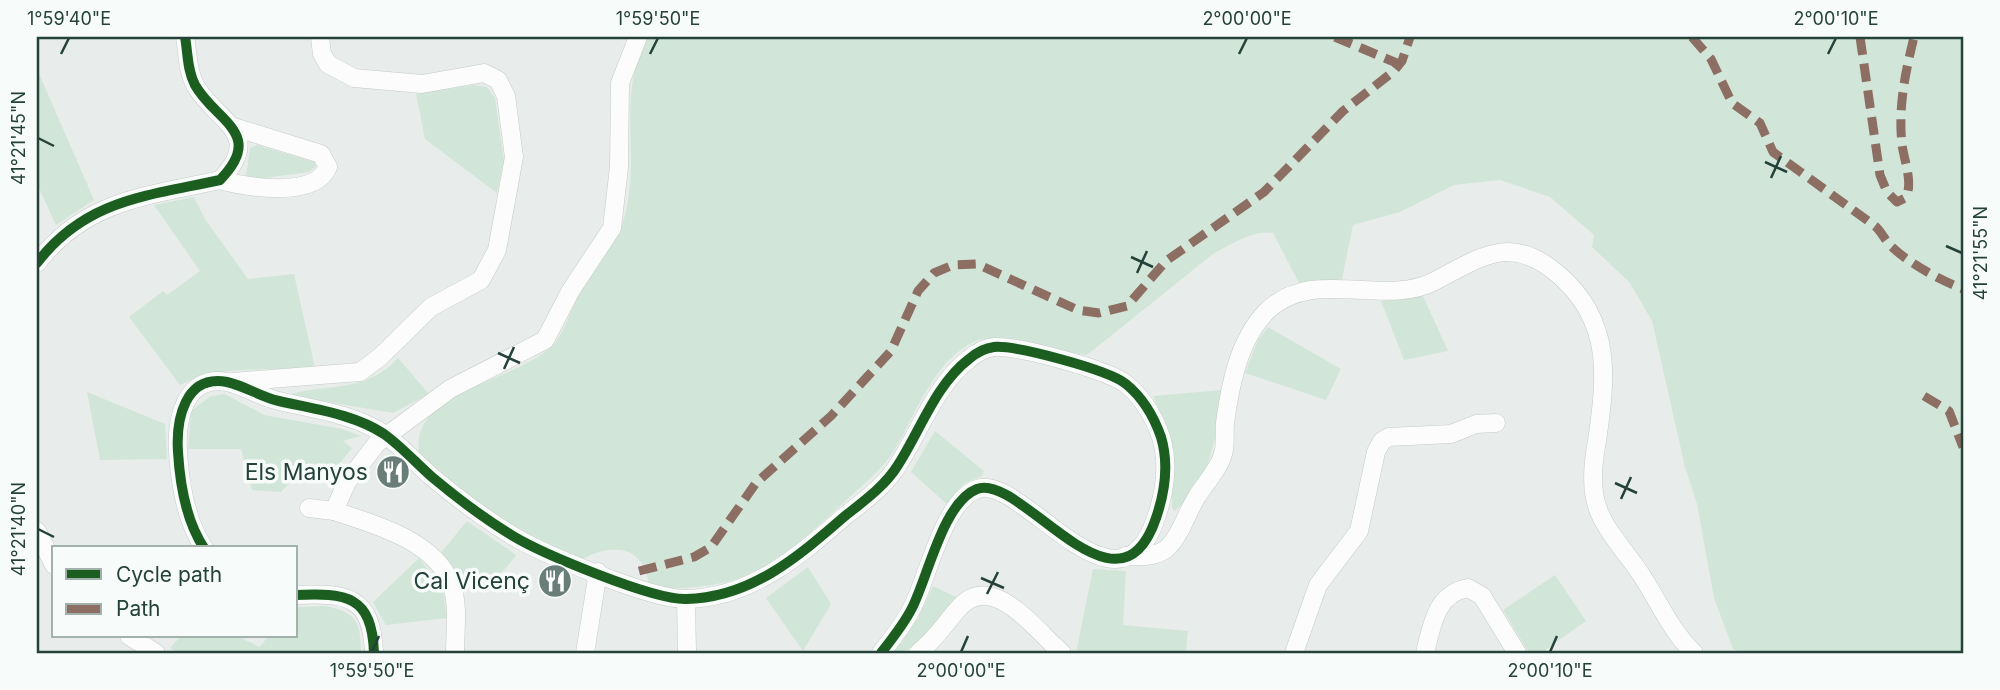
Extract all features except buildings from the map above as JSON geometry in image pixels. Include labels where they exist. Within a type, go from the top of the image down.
[{"type":"street","points":[[185,37],[190,75],[197,88],[234,127],[238,136],[238,152],[230,170],[220,180]]},
{"type":"street","points":[[203,546],[187,512],[176,431],[183,403],[189,394],[208,384],[360,372],[380,357],[431,307],[481,280],[497,250],[514,157],[506,96],[498,80],[484,73],[422,84],[354,78],[328,64],[322,54],[320,37]]},
{"type":"street","points":[[334,511],[359,464],[386,436],[450,390],[545,340],[571,290],[612,228],[619,167],[620,83],[638,37]]},
{"type":"street","points":[[37,263],[68,231],[116,203],[220,180],[270,190],[315,181],[323,176],[328,167],[321,155],[234,127]]},
{"type":"street","points":[[881,653],[913,606],[950,519],[961,500],[977,489],[999,489],[1047,526],[1089,551],[1108,557],[1147,556],[1166,549],[1223,455],[1233,380],[1257,324],[1269,309],[1304,291],[1336,288],[1406,290],[1420,287],[1491,252],[1513,253],[1549,267],[1569,285],[1590,314],[1601,343],[1605,380],[1594,463],[1598,508],[1668,623],[1694,653]]},
{"type":"street","points":[[229,383],[274,400],[369,426],[386,436],[433,478],[505,531],[534,547],[639,588],[686,599],[757,581],[772,575],[802,554],[889,478],[957,369],[975,354],[990,348],[1011,349],[1105,372],[1127,385],[1144,403],[1163,443],[1166,469],[1152,528],[1138,550],[1125,556]]},
{"type":"street","points":[[1294,653],[1318,585],[1359,531],[1376,452],[1381,441],[1389,437],[1451,434],[1476,424],[1496,423]]},
{"type":"street","points":[[309,508],[334,511],[398,536],[435,560],[452,585],[455,653]]},
{"type":"street","points":[[37,531],[52,561]]},
{"type":"street","points":[[585,653],[598,572]]},
{"type":"street","points":[[1425,653],[1442,601],[1459,590],[1468,588],[1476,591],[1488,604],[1517,653]]},
{"type":"street","points":[[918,653],[940,635],[963,604],[979,594],[1000,599],[1062,653]]},
{"type":"street","points":[[298,595],[337,595],[355,602],[372,626],[374,653]]},
{"type":"street","points":[[686,599],[687,653]]},
{"type":"street","points":[[132,638],[156,653]]},
{"type":"green space","points":[[646,37],[1963,37],[1963,653],[1743,653],[1733,649],[1714,598],[1697,504],[1685,467],[1652,321],[1630,283],[1592,247],[1594,235],[1550,197],[1500,180],[1454,185],[1400,212],[1353,225],[1342,279],[1300,285],[1273,233],[1257,234],[1213,254],[1087,355],[999,339],[976,341],[962,349],[938,373],[892,454],[872,477],[797,544],[777,559],[735,580],[682,588],[649,588],[642,563],[626,551],[605,550],[581,560],[524,536],[430,465],[419,453],[421,430],[433,412],[452,398],[524,365],[544,352],[559,337],[582,289],[612,245],[622,225],[629,192],[632,84]]},
{"type":"green space","points":[[37,69],[94,200],[56,225],[37,184]]},
{"type":"green space","points":[[474,85],[487,87],[495,98],[504,161],[497,193],[425,139],[416,94]]},
{"type":"green space","points":[[257,145],[314,162],[316,166],[309,172],[251,180],[246,176],[250,148]]},
{"type":"green space","points":[[194,197],[205,219],[248,279],[294,274],[315,368],[229,371],[196,378],[180,385],[129,317],[163,291],[167,295],[200,271],[154,205]]},
{"type":"green space","points":[[1423,296],[1448,351],[1404,360],[1381,301]]},
{"type":"green space","points":[[1268,327],[1341,369],[1326,400],[1245,373],[1258,340]]},
{"type":"green space","points":[[398,358],[429,394],[393,413],[287,395],[359,382],[385,369]]},
{"type":"green space","points":[[1222,390],[1215,440],[1205,469],[1188,497],[1175,511],[1172,508],[1172,444],[1153,396]]},
{"type":"green space","points":[[87,392],[165,424],[167,459],[100,460]]},
{"type":"green space","points":[[225,394],[264,415],[342,429],[361,436],[343,441],[352,448],[339,464],[291,481],[281,492],[252,490],[241,449],[188,449],[191,411],[211,396]]},
{"type":"green space","points":[[935,431],[984,471],[982,476],[963,484],[948,505],[911,472]]},
{"type":"green space","points":[[467,521],[516,555],[493,579],[459,587],[440,554]]},
{"type":"green space","points":[[419,558],[443,589],[447,618],[386,625],[373,602]]},
{"type":"green space","points":[[808,567],[831,604],[803,651],[766,598]]},
{"type":"green space","points":[[1093,569],[1126,571],[1123,625],[1188,631],[1186,653],[1076,653]]},
{"type":"green space","points":[[1555,575],[1586,621],[1541,653],[1529,653],[1503,610]]},
{"type":"green space","points":[[933,586],[958,598],[921,641],[912,647],[892,653],[918,618]]},
{"type":"green space","points":[[325,606],[350,616],[358,627],[361,653],[179,653],[170,648],[179,638],[241,638],[260,647],[267,638],[298,638],[298,607]]},
{"type":"marked path","points":[[1335,37],[1399,64]]},
{"type":"marked path","points":[[639,571],[694,557],[711,547],[756,483],[831,416],[891,351],[918,291],[934,273],[953,265],[977,264],[1078,310],[1099,313],[1127,306],[1166,261],[1264,192],[1343,111],[1394,71],[1402,61],[1410,37]]},
{"type":"marked path","points":[[1692,37],[1711,59],[1732,103],[1760,123],[1773,152],[1875,226],[1890,245],[1907,259],[1963,289]]},
{"type":"marked path","points":[[1860,37],[1880,175],[1887,192],[1897,202],[1905,198],[1909,187],[1902,145],[1901,117],[1905,77],[1914,37]]},
{"type":"marked path","points":[[1924,396],[1949,411],[1963,447]]},
{"type":"cycle path","points":[[37,263],[76,225],[97,213],[143,196],[220,180],[233,164],[238,150],[238,139],[232,128],[195,85],[189,67],[185,37]]},
{"type":"cycle path","points":[[203,546],[185,502],[180,477],[178,440],[181,414],[186,402],[192,392],[212,381],[234,384],[272,399],[333,413],[372,427],[384,434],[461,500],[513,536],[548,554],[625,584],[686,599],[710,597],[732,591],[773,572],[792,560],[867,499],[898,465],[947,381],[957,369],[987,348],[1005,347],[1041,354],[1101,372],[1132,389],[1155,422],[1165,457],[1164,488],[1159,508],[1139,548],[1118,559],[1094,554],[1069,540],[1018,502],[996,490],[977,489],[965,497],[946,524],[912,608],[881,653]]},
{"type":"cycle path","points":[[298,595],[329,595],[353,602],[362,609],[368,619],[374,653]]},
{"type":"place","name":"Els Manyos","points":[[393,472]]},
{"type":"place","name":"Cal Vicenç","points":[[555,581]]}]
